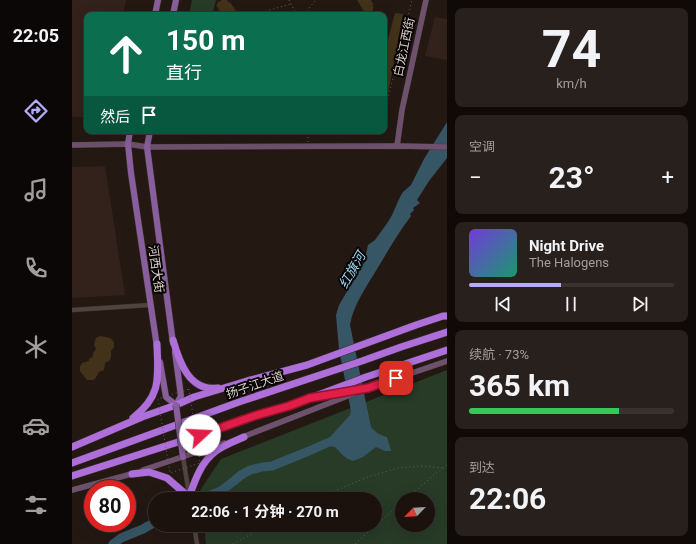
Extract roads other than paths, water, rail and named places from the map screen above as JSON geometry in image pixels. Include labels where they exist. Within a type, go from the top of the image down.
[{"type":"highway","points":[[72,446],[194,397],[307,365],[446,316]]},
{"type":"highway","name":"扬子江大道","points":[[72,463],[239,402],[447,332]]},
{"type":"highway","points":[[173,340],[177,355],[182,365],[190,378],[196,383],[202,386],[214,388],[232,386]]},
{"type":"highway","points":[[124,425],[142,411],[155,392],[158,379],[157,344]]},
{"type":"highway","points":[[343,392],[366,377],[447,350]]},
{"type":"highway","points":[[72,476],[310,398],[368,388]]},
{"type":"highway","points":[[191,492],[195,480],[208,458],[216,451],[244,437]]},
{"type":"highway","points":[[132,474],[149,472],[167,478],[182,492]]},
{"type":"main road","points":[[156,12],[158,0]]},
{"type":"main road","points":[[174,12],[176,0]]},
{"type":"main road","name":"河西大街","points":[[130,134],[128,144],[131,173],[150,305],[166,397],[176,405]]},
{"type":"main road","name":"河西大街","points":[[149,134],[147,147],[181,396],[176,405],[183,457]]},
{"type":"street","name":"白龙江西街","points":[[397,146],[402,110],[426,0]]},
{"type":"street","points":[[72,145],[128,144],[147,147],[447,147]]},
{"type":"street","points":[[72,310],[150,305]]},
{"type":"street","points":[[368,388],[447,361]]},
{"type":"street","points":[[72,490],[158,466],[244,437],[343,392]]},
{"type":"street","name":"河西大街","points":[[183,457],[188,492]]},
{"type":"street","points":[[195,532],[197,544]]},
{"type":"water","points":[[447,122],[447,158],[429,181],[417,200],[420,203],[413,208],[414,210],[410,214],[411,216],[397,235],[365,289],[354,310],[350,325],[371,427],[378,434],[387,437],[391,451],[385,451],[376,447],[363,457],[353,461],[345,457],[335,447],[327,446],[316,450],[315,445],[330,437],[350,415],[351,411],[339,349],[336,315],[339,305],[364,263],[368,245],[375,240],[388,222],[400,197],[411,185],[424,159]]},
{"type":"waterway","points":[[218,492],[250,470],[272,466],[327,443]]},
{"type":"waterway","points":[[113,544],[121,538],[148,526]]},
{"type":"water label","name":"红旗河","points":[[352,270]]}]
